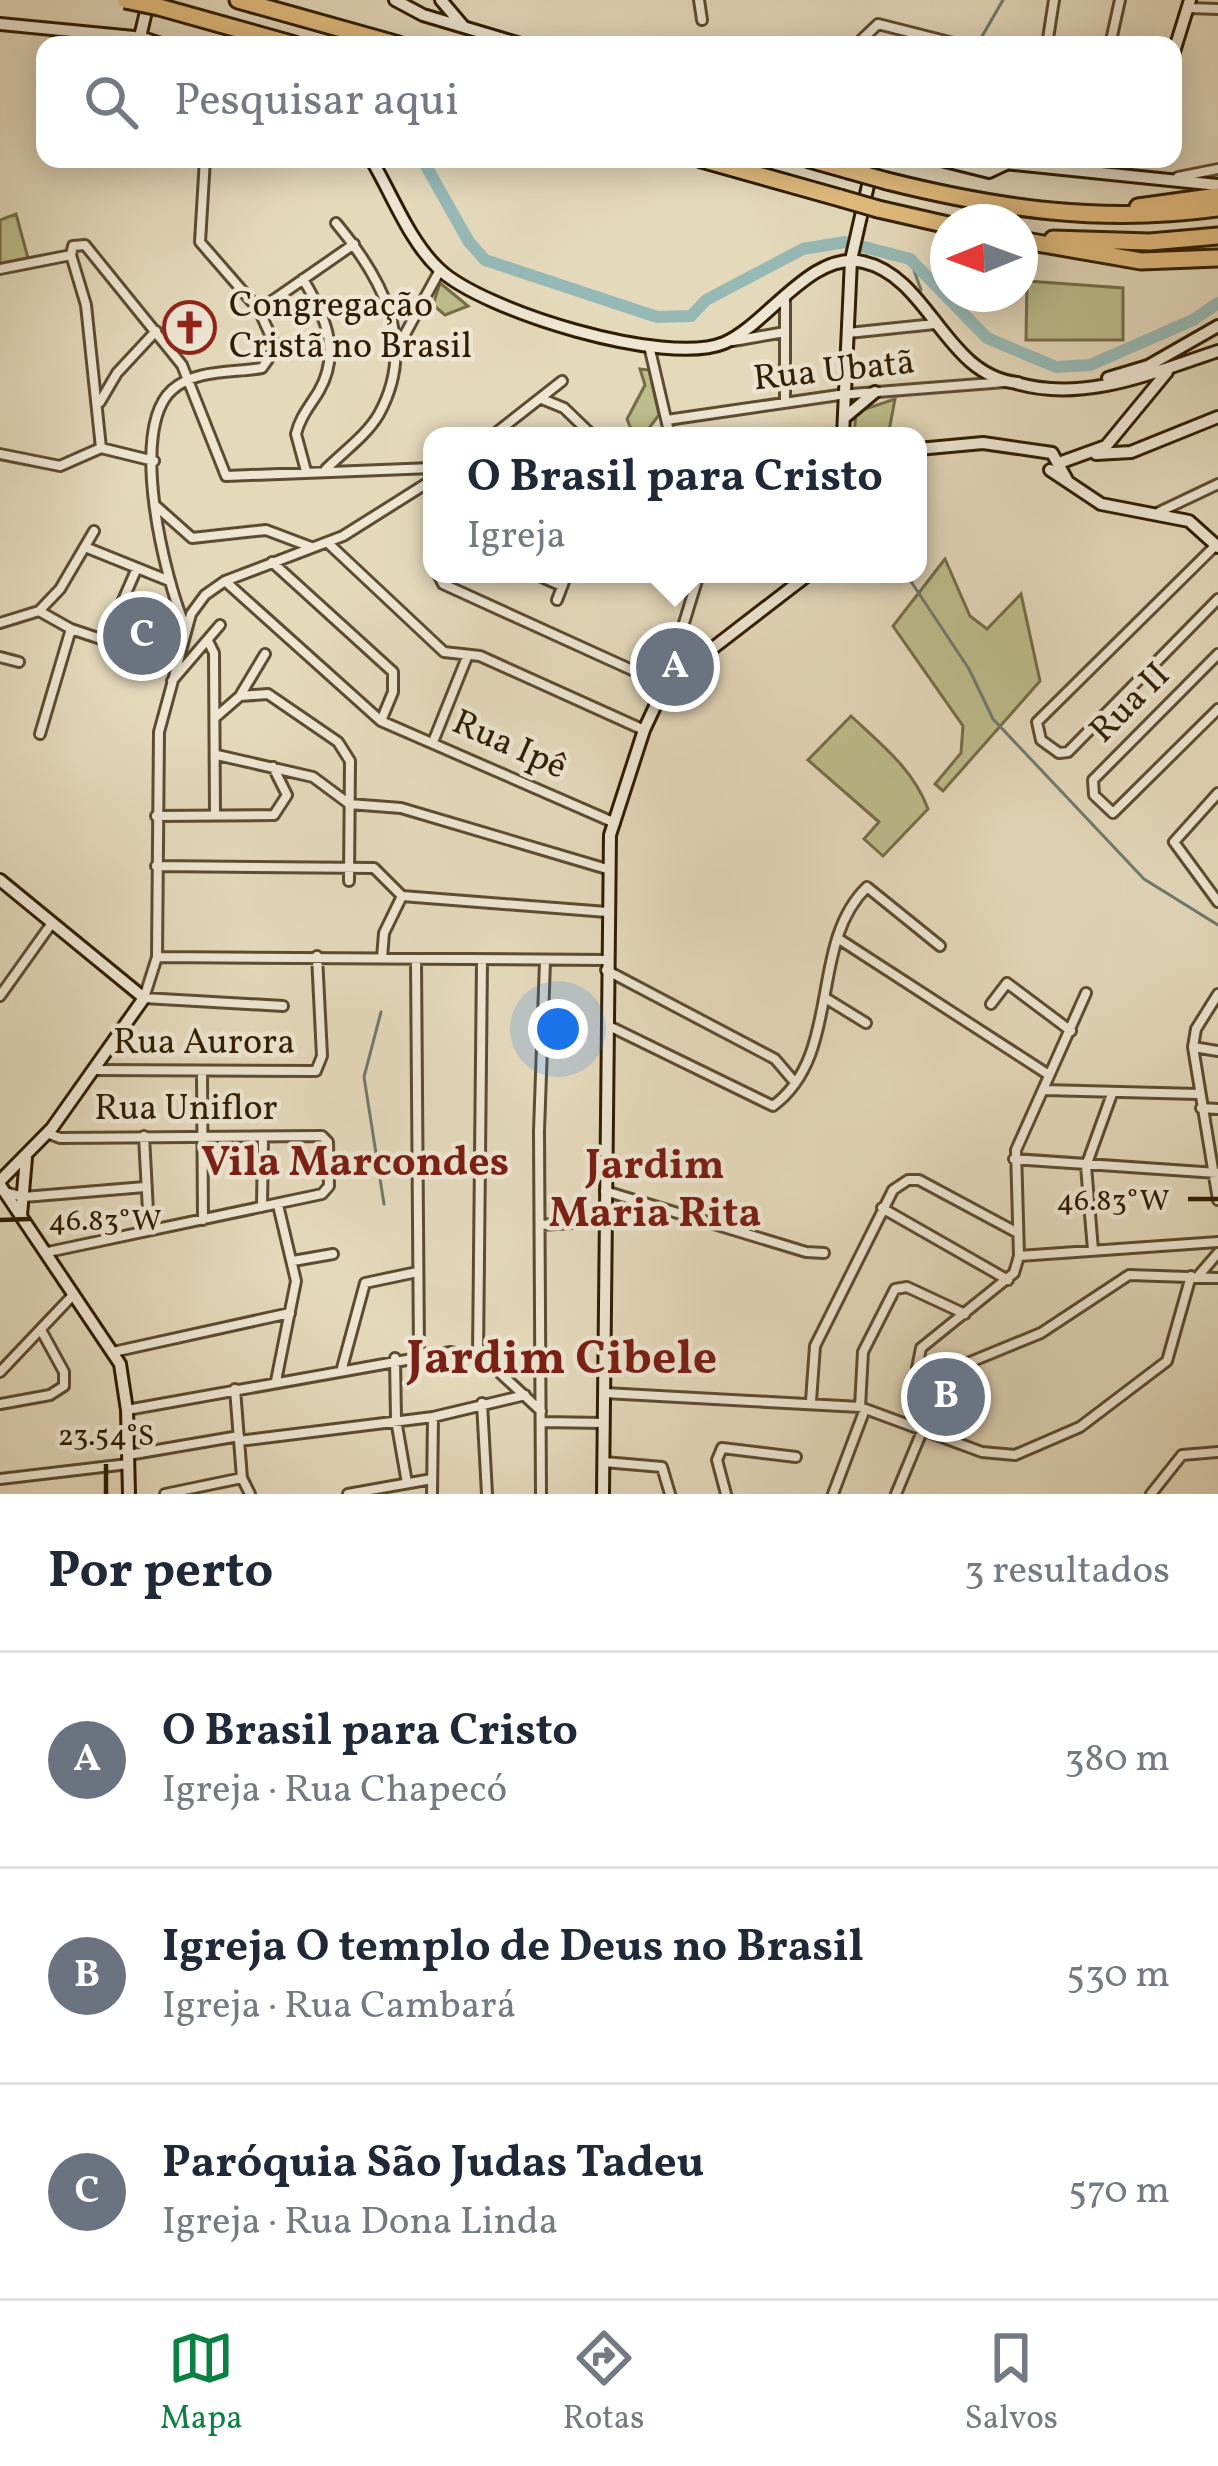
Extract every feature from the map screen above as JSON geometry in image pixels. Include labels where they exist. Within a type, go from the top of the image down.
[{"type":"highway","points":[[125,0],[150,2],[265,36]]},
{"type":"highway","points":[[238,0],[368,36]]},
{"type":"highway","points":[[732,168],[930,221]]},
{"type":"highway","points":[[841,168],[998,208],[1128,217],[1218,208]]},
{"type":"highway","points":[[1066,215],[1218,196]]},
{"type":"highway","points":[[1038,239],[1150,242],[1218,236]]},
{"type":"highway","points":[[1038,241],[1141,261],[1218,258]]},
{"type":"main road","points":[[395,0],[423,15],[493,36]]},
{"type":"main road","points":[[423,15],[439,0],[465,28]]},
{"type":"main road","points":[[139,36],[150,2]]},
{"type":"main road","points":[[1179,36],[1189,4]]},
{"type":"main road","points":[[0,24],[97,36]]},
{"type":"main road","points":[[84,34],[88,36]]},
{"type":"main road","points":[[377,168],[440,270],[494,303],[650,350],[691,352],[726,343],[852,254]]},
{"type":"main road","points":[[845,427],[852,254],[873,168]]},
{"type":"main road","points":[[1058,168],[1218,185]]},
{"type":"main road","points":[[852,254],[892,275],[983,375],[1046,388],[1134,388],[1136,405]]},
{"type":"main road","points":[[1046,388],[1086,384],[1148,366],[1218,327]]},
{"type":"main road","points":[[1136,405],[1152,375],[1218,327]]},
{"type":"main road","points":[[1103,386],[1152,375],[1218,351]]},
{"type":"main road","points":[[1093,453],[1111,440],[1157,379],[1180,364]]},
{"type":"main road","points":[[846,427],[875,392]]},
{"type":"main road","points":[[1052,462],[1093,453],[1120,455],[1218,417]]},
{"type":"main road","points":[[1111,440],[1121,448],[1153,443]]},
{"type":"main road","points":[[927,448],[983,442],[1026,449],[1052,462],[1069,482],[1101,504],[1189,521],[1217,546]]},
{"type":"main road","points":[[603,1494],[607,869],[615,824],[644,730],[665,685],[797,583]]},
{"type":"main road","points":[[0,880],[144,998],[47,1133],[1,1186],[123,1373],[129,1494]]},
{"type":"main road","points":[[21,1217],[26,1158]]},
{"type":"street","points":[[699,0],[702,20]]},
{"type":"street","points":[[1048,36],[1054,0]]},
{"type":"street","points":[[1112,36],[1120,0]]},
{"type":"street","points":[[1189,4],[1218,9]]},
{"type":"street","points":[[865,36],[878,24],[926,36]]},
{"type":"street","points":[[186,627],[168,580],[155,505],[154,461],[163,401],[190,378],[269,364],[276,348],[259,310],[200,242],[204,168]]},
{"type":"street","points":[[1149,181],[1218,169]]},
{"type":"street","points":[[336,223],[385,293],[397,350]]},
{"type":"street","points":[[259,310],[354,244]]},
{"type":"street","points":[[100,448],[86,305],[71,256],[73,246],[86,245],[190,378],[226,476],[423,468]]},
{"type":"street","points":[[0,269],[71,256]]},
{"type":"street","points":[[325,470],[378,416],[397,350],[440,270]]},
{"type":"street","points":[[303,279],[326,321],[331,346],[325,380],[296,434],[306,471]]},
{"type":"street","points":[[785,298],[785,402]]},
{"type":"street","points":[[848,333],[935,324]]},
{"type":"street","points":[[99,404],[117,373],[156,331]]},
{"type":"street","points":[[726,343],[784,332]]},
{"type":"street","points":[[650,350],[668,427]]},
{"type":"street","name":"Rua Ubatã","points":[[667,420],[983,375]]},
{"type":"street","points":[[504,427],[562,381]]},
{"type":"street","points":[[541,398],[564,408],[584,427]]},
{"type":"street","points":[[0,454],[60,466],[100,448],[154,461]]},
{"type":"street","points":[[1159,512],[1218,484]]},
{"type":"street","points":[[283,1006],[144,998],[157,957],[155,769],[176,664],[186,627],[205,595],[225,581],[328,543],[423,485]]},
{"type":"street","points":[[155,505],[192,538],[266,530],[312,548]]},
{"type":"street","points":[[0,623],[39,611],[94,531]]},
{"type":"street","points":[[328,543],[444,652],[499,663],[644,730]]},
{"type":"street","points":[[1217,546],[1037,722],[1036,732],[1050,748],[1069,752],[1218,599]]},
{"type":"street","points":[[85,547],[168,580]]},
{"type":"street","points":[[272,562],[393,672],[393,692],[381,721]]},
{"type":"street","points":[[120,607],[137,568]]},
{"type":"street","name":"Rua Ipê","points":[[225,581],[381,721],[615,824]]},
{"type":"street","points":[[449,583],[665,685],[696,583]]},
{"type":"street","points":[[555,583],[562,586]]},
{"type":"street","points":[[557,600],[563,583]]},
{"type":"street","points":[[39,611],[71,628],[176,664]]},
{"type":"street","points":[[172,682],[220,625]]},
{"type":"street","points":[[40,734],[71,628]]},
{"type":"street","points":[[208,640],[214,653],[217,716],[215,815]]},
{"type":"street","points":[[217,716],[240,696],[266,654]]},
{"type":"street","name":"Rua II","points":[[1218,654],[1093,780],[1094,795],[1113,813],[1218,709]]},
{"type":"street","points":[[433,742],[467,655]]},
{"type":"street","points":[[0,656],[19,662]]},
{"type":"street","points":[[240,696],[259,692],[277,697],[338,742],[350,761],[349,881]]},
{"type":"street","points":[[217,754],[313,777],[349,804],[401,808],[607,869]]},
{"type":"street","points":[[155,816],[281,811],[287,788],[273,766]]},
{"type":"street","points":[[1218,793],[1175,835],[1175,848],[1218,902]]},
{"type":"street","points":[[156,866],[378,869],[402,896],[608,912]]},
{"type":"street","points":[[606,1024],[773,1106],[811,1057],[848,908],[867,887],[940,946]]},
{"type":"street","points":[[382,958],[384,933],[402,896]]},
{"type":"street","points":[[0,996],[4,982],[53,922]]},
{"type":"street","points":[[839,939],[1050,1075]]},
{"type":"street","points":[[157,957],[316,956],[606,965],[776,1058],[790,1071],[792,1080]]},
{"type":"street","name":"Rua Aurora","points":[[91,1070],[316,1072],[322,1056],[316,956]]},
{"type":"street","points":[[416,960],[418,1353]]},
{"type":"street","points":[[478,1356],[482,960]]},
{"type":"street","points":[[541,1494],[544,961]]},
{"type":"street","points":[[991,1004],[998,987],[1007,983],[1071,1031]]},
{"type":"street","points":[[896,1494],[923,1430],[921,1348],[1008,1280],[1019,1256],[1014,1160],[1086,993]]},
{"type":"street","points":[[1218,994],[1196,1029],[1193,1047],[1218,1200]]},
{"type":"street","points":[[827,999],[866,1023]]},
{"type":"street","points":[[1193,1047],[1218,1051]]},
{"type":"street","points":[[202,1073],[203,1220]]},
{"type":"street","points":[[1043,1090],[1198,1094]]},
{"type":"street","points":[[1093,1250],[1086,1166],[1112,1094]]},
{"type":"street","points":[[1201,1108],[1218,1108]]},
{"type":"street","name":"Rua Uniflor","points":[[47,1133],[326,1138],[329,1186],[322,1194],[278,1204]]},
{"type":"street","points":[[144,1136],[149,1229]]},
{"type":"street","points":[[262,1207],[263,1137]]},
{"type":"street","points":[[1014,1160],[1215,1173]]},
{"type":"street","points":[[811,1401],[815,1346],[893,1190],[914,1178],[1018,1232]]},
{"type":"street","points":[[1,1186],[24,1197],[145,1187]]},
{"type":"street","points":[[603,1190],[806,1252],[824,1252]]},
{"type":"street","points":[[48,1252],[278,1204],[292,1261],[290,1313],[276,1381]]},
{"type":"street","points":[[882,1208],[1008,1280]]},
{"type":"street","points":[[540,1225],[604,1221]]},
{"type":"street","points":[[1019,1256],[1218,1242]]},
{"type":"street","points":[[603,1393],[811,1401],[862,1408],[1005,1456],[1080,1427],[1167,1360],[1194,1276],[1218,1252]]},
{"type":"street","points":[[292,1261],[333,1254]]},
{"type":"street","points":[[342,1368],[365,1282],[416,1272]]},
{"type":"street","points":[[919,1383],[1041,1333],[1129,1275],[1218,1278]]},
{"type":"street","points":[[833,1494],[862,1408],[863,1352],[896,1289],[907,1287],[965,1315]]},
{"type":"street","points":[[0,1372],[75,1293]]},
{"type":"street","points":[[113,1352],[290,1313]]},
{"type":"street","points":[[0,1404],[50,1395],[64,1385],[64,1372],[41,1330]]},
{"type":"street","points":[[128,1410],[418,1353],[478,1356],[526,1395],[542,1417],[603,1423]]},
{"type":"street","points":[[394,1358],[396,1420],[407,1483]]},
{"type":"street","points":[[235,1389],[242,1478]]},
{"type":"street","points":[[0,1479],[239,1439],[433,1417],[526,1395]]},
{"type":"street","points":[[482,1403],[487,1494]]},
{"type":"street","points":[[432,1494],[433,1417]]},
{"type":"street","points":[[726,1494],[717,1460],[722,1448],[796,1457]]},
{"type":"street","points":[[1151,1494],[1182,1455],[1218,1453]]},
{"type":"street","points":[[604,1462],[662,1467],[670,1494]]},
{"type":"street","points":[[165,1494],[242,1478],[250,1484],[250,1494]]},
{"type":"street","points":[[348,1494],[432,1479]]},
{"type":"shaded area","points":[[16,214],[28,258],[0,266],[0,220]]},
{"type":"shaded area","points":[[1038,282],[1123,288],[1123,340],[1026,340],[1026,312],[1038,312]]},
{"type":"shaded area","points":[[440,283],[468,306],[445,315],[433,305]]},
{"type":"shaded area","points":[[640,369],[649,370],[659,415],[650,427],[630,427],[627,419],[645,385]]},
{"type":"shaded area","points":[[895,399],[890,427],[855,427],[856,412]]},
{"type":"shaded area","points":[[945,559],[970,616],[987,629],[1021,594],[1040,681],[943,791],[935,784],[961,753],[963,726],[893,626]]},
{"type":"shaded area","points":[[851,716],[905,770],[928,809],[883,856],[864,839],[879,822],[808,760]]},
{"type":"waterway","points":[[982,36],[1003,0]]},
{"type":"waterway","points":[[427,168],[469,242],[485,260],[657,317],[691,316],[706,300],[803,249],[845,242],[910,259],[987,338],[1056,367],[1090,365],[1193,320],[1218,303]]},
{"type":"waterway","points":[[910,259],[921,290]]},
{"type":"waterway","points":[[912,583],[969,669],[993,719],[1144,879],[1218,925]]},
{"type":"waterway","points":[[381,1012],[364,1077],[384,1204]]},
{"type":"place","name":"Congregação Cristã no Brasil","points":[[190,328]]},
{"type":"place","name":"Paróquia São Judas Tadeu","points":[[142,636]]},
{"type":"place","name":"O Brasil para Cristo","points":[[675,667]]},
{"type":"place","name":"Igreja O templo de Deus no Brasil","points":[[946,1397]]},
{"type":"district","name":"Vila Marcondes","points":[[355,1164]]},
{"type":"district","name":"Jardim Maria Rita","points":[[655,1191]]},
{"type":"district","name":"Jardim Cibele","points":[[562,1360]]}]
